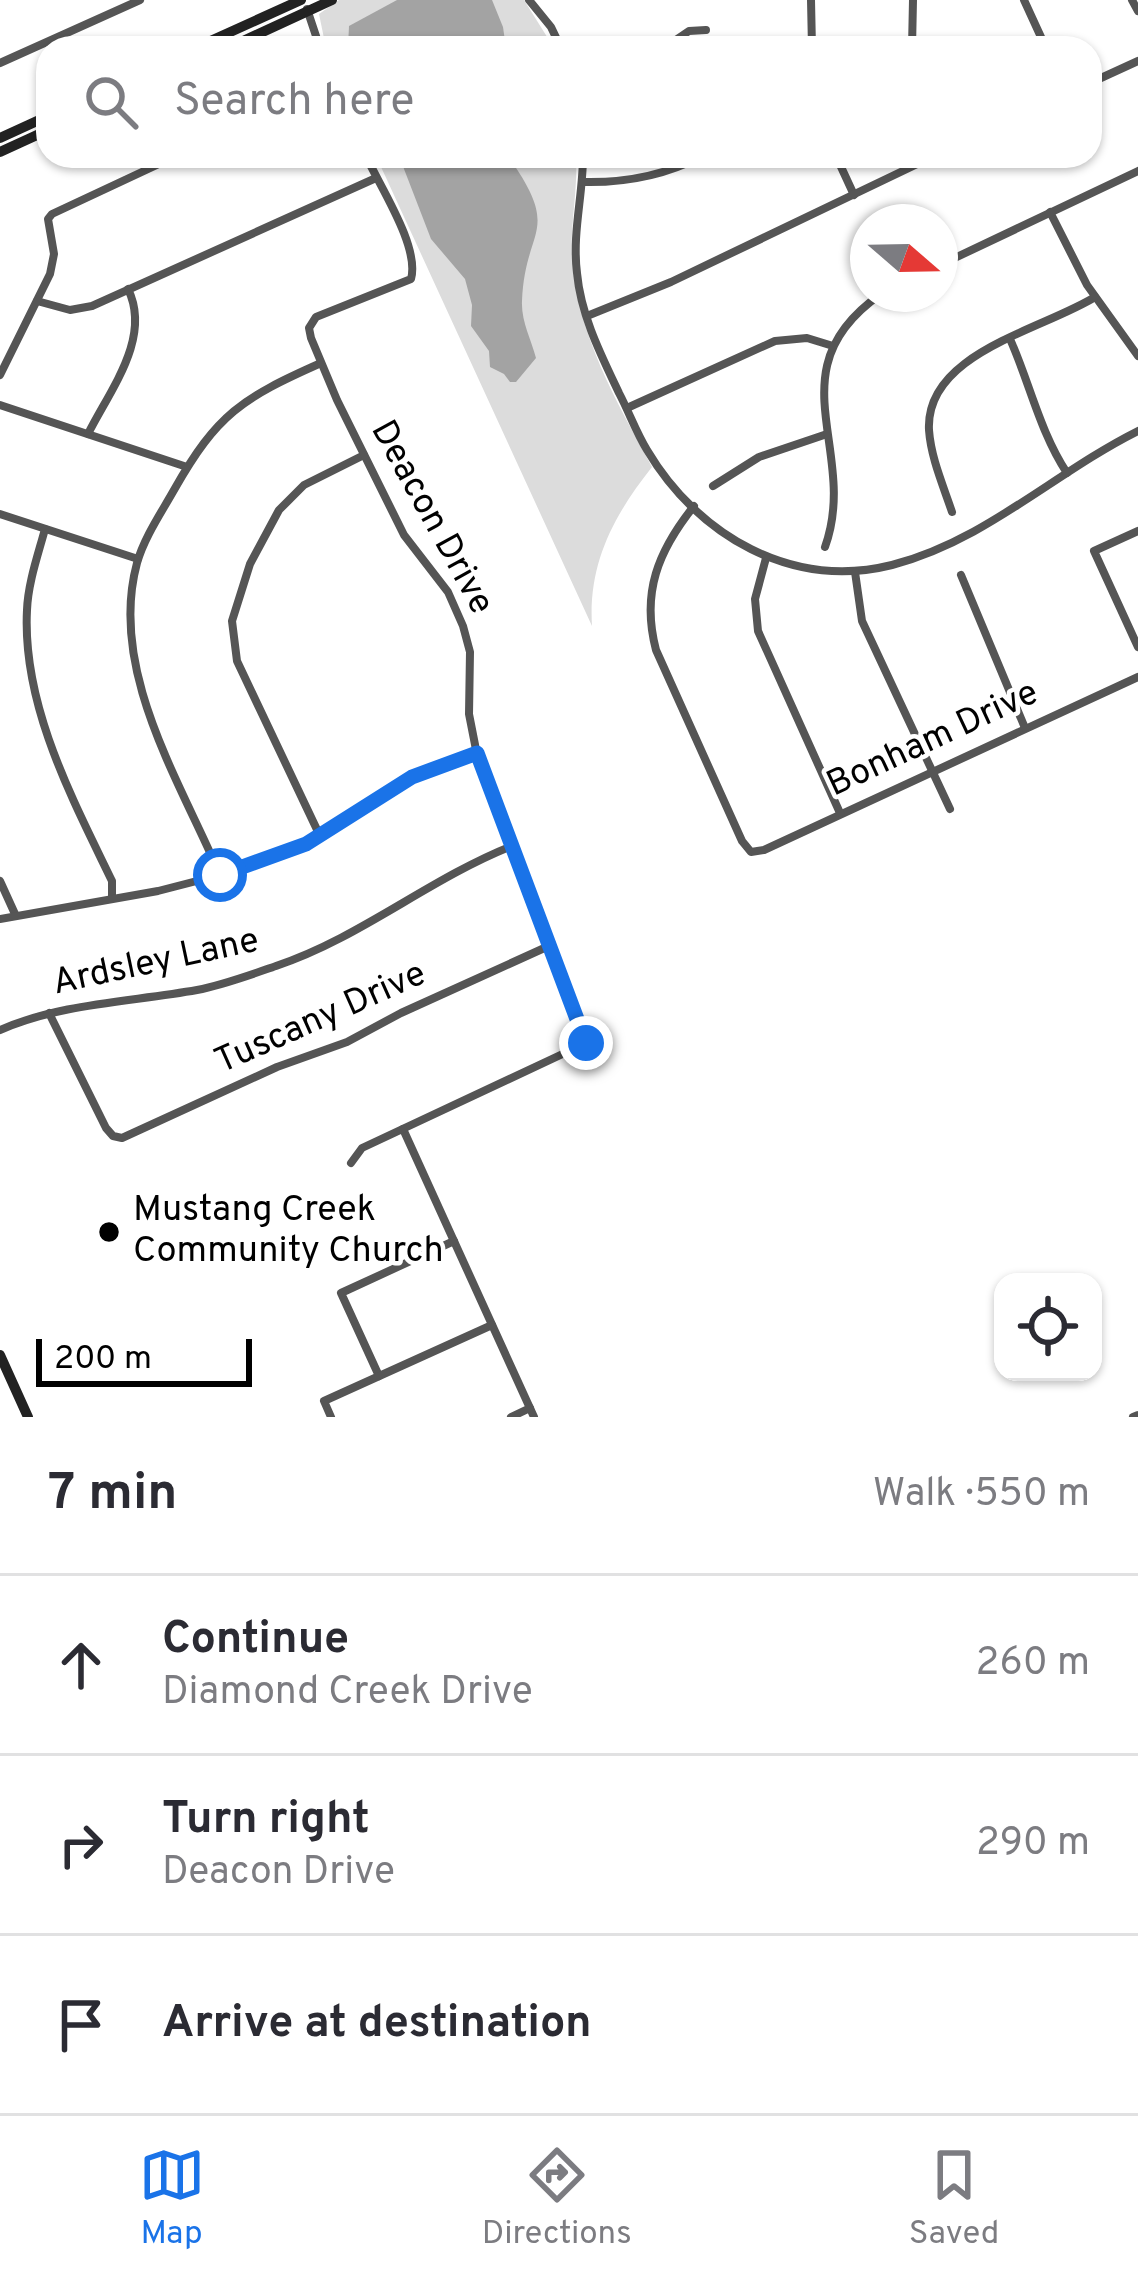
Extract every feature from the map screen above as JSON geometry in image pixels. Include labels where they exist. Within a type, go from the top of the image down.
[{"type":"main road","points":[[225,36],[304,4],[332,0]]},
{"type":"main road","points":[[249,36],[304,4]]},
{"type":"main road","points":[[1,147],[36,124]]},
{"type":"main road","points":[[1,147],[36,134]]},
{"type":"main road","points":[[0,1355],[28,1417]]},
{"type":"street","points":[[60,36],[140,0]]},
{"type":"street","points":[[529,0],[555,36]]},
{"type":"street","points":[[811,0],[812,36]]},
{"type":"street","points":[[912,36],[913,0]]},
{"type":"street","points":[[1024,0],[1040,36]]},
{"type":"street","points":[[1132,0],[1138,11]]},
{"type":"street","points":[[304,4],[316,36]]},
{"type":"street","points":[[683,36],[706,30]]},
{"type":"street","points":[[0,63],[36,47]]},
{"type":"street","points":[[1102,78],[1138,61]]},
{"type":"street","points":[[0,375],[53,265],[48,219],[150,168]]},
{"type":"street","points":[[220,875],[137,677],[131,628],[138,560],[187,467],[221,418],[249,396],[321,363],[310,322],[411,279],[410,248],[371,168]]},
{"type":"street","points":[[583,168],[574,230],[577,277],[587,316],[647,451],[694,506],[734,541],[766,558],[799,568],[855,572],[897,563],[1013,511],[1138,431]]},
{"type":"street","points":[[582,182],[630,181],[680,168]]},
{"type":"street","points":[[842,168],[854,195]]},
{"type":"street","points":[[587,316],[671,282],[909,168]]},
{"type":"street","points":[[958,256],[1138,171]]},
{"type":"street","points":[[37,302],[72,310],[376,178]]},
{"type":"street","points":[[1050,212],[1072,260],[1138,356]]},
{"type":"street","points":[[88,434],[135,341],[137,310],[128,289]]},
{"type":"street","points":[[952,512],[930,442],[933,404],[952,371],[1095,297]]},
{"type":"street","points":[[825,547],[836,501],[823,385],[833,346],[858,312]]},
{"type":"street","points":[[627,408],[765,344],[797,338],[833,346]]},
{"type":"street","points":[[1010,339],[1030,385],[1046,442],[1067,473]]},
{"type":"street","name":"Deacon Drive","points":[[321,363],[404,535],[448,592],[463,626],[470,652],[470,714],[477,753],[586,1043],[403,1129]]},
{"type":"street","points":[[0,405],[187,467]]},
{"type":"street","points":[[713,486],[759,457],[827,434]]},
{"type":"street","points":[[320,836],[237,661],[232,620],[250,564],[280,510],[304,485],[364,455]]},
{"type":"street","name":"Bonham Drive","points":[[694,506],[665,545],[656,566],[650,628],[742,841],[751,852],[1138,677]]},
{"type":"street","points":[[0,514],[138,560]]},
{"type":"street","points":[[45,529],[27,604],[32,676],[46,731],[112,881],[112,897]]},
{"type":"street","points":[[1138,530],[1094,550],[1138,647]]},
{"type":"street","points":[[766,558],[755,599],[758,631],[840,813]]},
{"type":"street","points":[[855,572],[862,621],[950,809]]},
{"type":"street","points":[[961,575],[1025,728]]},
{"type":"street","points":[[0,919],[220,875],[320,836],[412,777],[477,753]]},
{"type":"street","name":"Ardsley Lane","points":[[0,1030],[49,1013],[201,989],[278,965],[326,947],[463,865],[512,846]]},
{"type":"street","points":[[0,880],[15,914]]},
{"type":"street","name":"Tuscany Drive","points":[[49,1013],[113,1136],[122,1138],[277,1067],[347,1042],[551,945]]},
{"type":"street","points":[[351,1163],[362,1148],[403,1129],[532,1412],[511,1417]]},
{"type":"street","points":[[380,1376],[341,1293],[454,1241]]},
{"type":"street","points":[[331,1417],[324,1401],[492,1325]]},
{"type":"shaded area","points":[[339,0],[524,0],[546,36],[324,36],[319,14]]},
{"type":"shaded area","points":[[397,0],[492,0],[504,36],[349,36],[349,26]]},
{"type":"shaded area","points":[[382,168],[576,168],[572,259],[582,314],[601,367],[652,467],[606,541],[594,581],[592,626]]},
{"type":"shaded area","points":[[404,168],[516,168],[537,216],[522,308],[536,358],[516,382],[490,367],[489,351],[471,326],[472,305],[465,279],[431,239]]},
{"type":"place","name":"Mustang Creek Community Church","points":[[109,1232]]},
{"type":"route","points":[[220,875],[306,844],[412,777],[477,753],[586,1043]]}]
